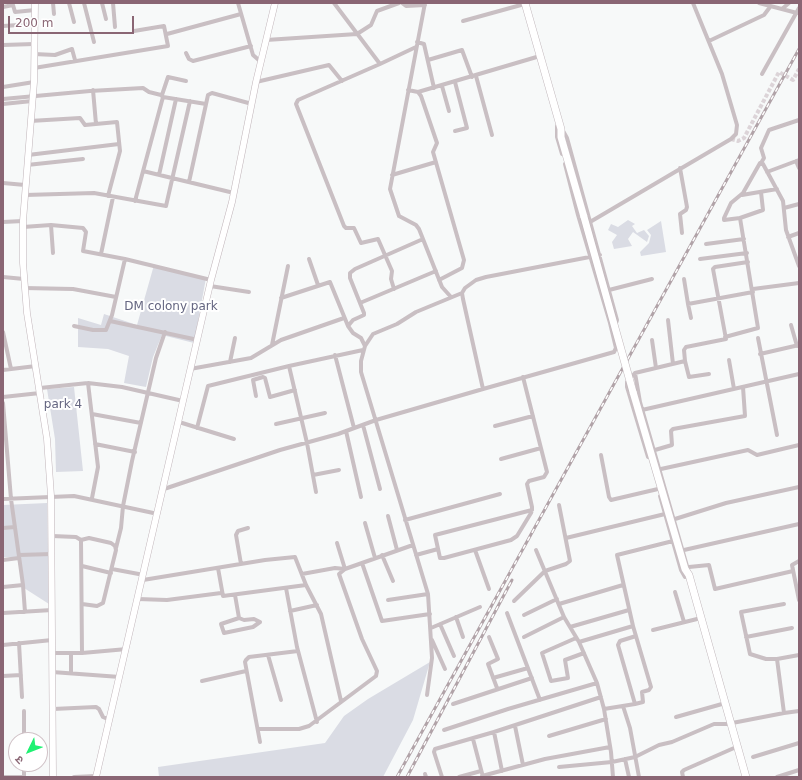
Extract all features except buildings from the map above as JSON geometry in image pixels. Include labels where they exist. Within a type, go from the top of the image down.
[{"type":"main road","points":[[523,4],[633,392],[687,568],[687,576],[697,618],[722,704],[746,777]]},
{"type":"main road","points":[[687,576],[729,724],[742,777]]},
{"type":"street","points":[[35,3],[34,82],[23,224],[24,288],[47,439],[51,496],[53,777]]},
{"type":"street","points":[[53,3],[54,14]]},
{"type":"street","points":[[69,3],[74,22]]},
{"type":"street","points":[[84,3],[94,42]]},
{"type":"street","points":[[102,3],[106,19]]},
{"type":"street","points":[[114,3],[115,27]]},
{"type":"street","points":[[238,3],[250,46],[255,58],[261,62]]},
{"type":"street","points":[[74,777],[96,777],[144,577],[210,283],[234,193],[256,82],[274,3]]},
{"type":"street","points":[[334,3],[380,64]]},
{"type":"street","points":[[266,40],[357,34],[371,25],[377,11],[399,3]]},
{"type":"street","points":[[402,3],[406,6],[425,4],[390,188],[399,216],[416,225],[442,287],[451,297]]},
{"type":"street","points":[[590,222],[680,168],[732,139],[738,130],[722,74],[693,3]]},
{"type":"street","points":[[759,3],[770,7],[798,10],[762,74]]},
{"type":"street","points":[[782,9],[789,3]]},
{"type":"street","points":[[463,21],[523,4]]},
{"type":"street","points":[[3,7],[13,5],[16,12],[35,10]]},
{"type":"street","points":[[709,41],[764,15],[770,7]]},
{"type":"street","points":[[167,34],[241,14]]},
{"type":"street","points":[[3,26],[34,24]]},
{"type":"street","points":[[34,68],[74,60],[167,47],[169,45],[167,34],[162,25],[134,31]]},
{"type":"street","points":[[417,42],[424,44],[434,88]]},
{"type":"street","points":[[3,45],[34,44]]},
{"type":"street","points":[[186,53],[189,60],[195,61],[250,46]]},
{"type":"street","points":[[394,289],[391,279],[392,271],[378,239],[361,243],[354,228],[345,228],[296,104],[298,100],[416,47]]},
{"type":"street","points":[[34,54],[54,55],[72,49],[74,60]]},
{"type":"street","points":[[428,60],[462,50],[474,77],[492,135]]},
{"type":"street","points":[[408,90],[418,92],[442,86],[538,57]]},
{"type":"street","points":[[256,82],[329,65],[342,81]]},
{"type":"street","points":[[135,201],[168,77],[186,81]]},
{"type":"street","points":[[3,87],[34,82]]},
{"type":"street","points":[[455,82],[467,128],[455,131]]},
{"type":"street","points":[[442,86],[449,111]]},
{"type":"street","points":[[3,104],[92,90],[144,88],[149,92],[163,96],[206,104]]},
{"type":"street","points":[[92,90],[96,124]]},
{"type":"street","points":[[418,92],[421,96],[437,143],[433,152],[465,263],[462,268],[439,280]]},
{"type":"street","points":[[189,182],[207,96],[212,94],[252,104]]},
{"type":"street","points":[[3,99],[32,99]]},
{"type":"street","points":[[159,175],[176,99]]},
{"type":"street","points":[[25,195],[77,192],[94,193],[113,198],[166,206],[190,101]]},
{"type":"street","points":[[30,121],[80,118],[83,119],[85,125],[117,122],[119,144],[116,168],[108,196]]},
{"type":"street","points":[[762,192],[763,210],[740,218],[724,219],[731,203],[741,195],[764,158],[761,148],[769,130],[799,120]]},
{"type":"street","points":[[559,128],[567,138],[600,255],[617,320],[616,323],[610,323]]},
{"type":"street","points":[[164,490],[280,450],[346,431],[376,420],[615,352],[616,348],[610,323],[557,137],[559,128]]},
{"type":"street","points":[[28,155],[119,144]]},
{"type":"street","points":[[27,165],[83,159]]},
{"type":"street","points":[[767,172],[798,161],[799,168]]},
{"type":"street","points":[[392,174],[436,162]]},
{"type":"street","points":[[761,163],[776,189],[784,208],[788,237],[799,264]]},
{"type":"street","points":[[680,168],[687,206],[686,210],[680,214],[682,233]]},
{"type":"street","points":[[143,171],[234,193]]},
{"type":"street","points":[[3,183],[25,185]]},
{"type":"street","points":[[741,195],[776,189]]},
{"type":"street","points":[[101,254],[113,198]]},
{"type":"street","points":[[784,208],[799,204]]},
{"type":"street","points":[[710,374],[689,377],[685,362],[684,350],[686,347],[726,339],[725,337],[758,328],[740,218]]},
{"type":"street","points":[[3,222],[85,229],[83,251],[125,259],[210,283],[249,292]]},
{"type":"street","points":[[51,225],[53,253]]},
{"type":"street","points":[[788,237],[799,233]]},
{"type":"street","points":[[348,326],[353,320],[364,314],[350,278],[350,273],[355,269],[423,239]]},
{"type":"street","points":[[706,244],[744,239]]},
{"type":"street","points":[[700,259],[746,253]]},
{"type":"street","points":[[427,695],[431,669],[431,628],[428,594],[361,372],[360,361],[364,348],[368,339],[378,331],[397,324],[416,312],[462,293],[465,288],[476,280],[600,255]]},
{"type":"street","points":[[74,326],[104,331],[108,328],[125,259]]},
{"type":"street","points":[[309,259],[318,285]]},
{"type":"street","points":[[725,337],[713,268],[748,262]]},
{"type":"street","points":[[272,345],[288,266]]},
{"type":"street","points":[[360,303],[436,271]]},
{"type":"street","points":[[3,277],[24,279]]},
{"type":"street","points":[[609,290],[652,279]]},
{"type":"street","points":[[684,279],[691,318]]},
{"type":"street","points":[[281,298],[318,285],[328,282],[331,283],[348,326],[353,333],[361,338],[364,348]]},
{"type":"street","points":[[688,304],[799,283]]},
{"type":"street","points":[[24,288],[73,289],[116,297]]},
{"type":"street","points":[[462,293],[483,389]]},
{"type":"street","points":[[190,369],[258,356],[281,340],[344,318]]},
{"type":"street","points":[[668,320],[673,364]]},
{"type":"street","points":[[110,321],[198,340]]},
{"type":"street","points":[[760,354],[798,345],[791,325]]},
{"type":"street","points":[[3,332],[4,344],[11,369]]},
{"type":"street","points":[[82,604],[97,606],[102,605],[121,528],[134,452],[165,332]]},
{"type":"street","points":[[230,362],[235,338]]},
{"type":"street","points":[[758,338],[777,435]]},
{"type":"street","points":[[652,340],[656,368]]},
{"type":"street","points":[[197,428],[208,386],[364,348]]},
{"type":"street","points":[[335,355],[354,428]]},
{"type":"street","points":[[729,360],[734,389]]},
{"type":"street","points":[[685,362],[635,372],[630,376],[627,387],[681,570],[687,576]]},
{"type":"street","points":[[3,370],[36,366]]},
{"type":"street","points":[[289,366],[302,418],[316,492]]},
{"type":"street","points":[[635,372],[642,410],[675,518],[684,550],[687,568],[709,565],[714,589],[793,572]]},
{"type":"street","points":[[642,410],[799,374]]},
{"type":"street","points":[[256,396],[253,380],[262,377],[265,378],[270,397],[295,390]]},
{"type":"street","points":[[523,377],[547,474],[544,477],[529,481],[527,484],[532,510],[515,538],[475,550],[440,558],[434,536],[436,534],[532,510]]},
{"type":"street","points":[[88,383],[97,472],[92,498]]},
{"type":"street","points":[[3,397],[88,383],[122,387],[183,401]]},
{"type":"street","points":[[654,450],[672,445],[671,430],[673,429],[745,416],[743,387]]},
{"type":"street","points":[[3,403],[5,467],[23,585],[25,612]]},
{"type":"street","points":[[276,424],[325,413]]},
{"type":"street","points":[[92,414],[141,423]]},
{"type":"street","points":[[495,426],[533,416]]},
{"type":"street","points":[[179,422],[234,439]]},
{"type":"street","points":[[363,424],[380,489]]},
{"type":"street","points":[[346,431],[361,497]]},
{"type":"street","points":[[95,444],[134,452]]},
{"type":"street","points":[[661,469],[748,450],[757,455],[799,445]]},
{"type":"street","points":[[501,459],[541,448]]},
{"type":"street","points":[[601,455],[609,497],[611,500],[658,489]]},
{"type":"street","points":[[313,475],[339,470]]},
{"type":"street","points":[[675,518],[726,503],[799,487]]},
{"type":"street","points":[[406,520],[500,494]]},
{"type":"street","points":[[3,500],[51,496],[74,496],[92,498],[158,514]]},
{"type":"street","points":[[514,601],[544,571],[566,564],[570,561],[559,505]]},
{"type":"street","points":[[566,538],[665,514]]},
{"type":"street","points":[[388,516],[397,550]]},
{"type":"street","points":[[365,523],[375,558]]},
{"type":"street","points":[[684,550],[799,524]]},
{"type":"street","points":[[3,528],[14,527]]},
{"type":"street","points":[[241,564],[236,535],[238,531],[248,528]]},
{"type":"street","points":[[52,536],[76,538],[81,540],[86,538],[94,539],[114,544],[116,548]]},
{"type":"street","points":[[81,540],[82,653]]},
{"type":"street","points":[[604,709],[643,702],[642,692],[649,690],[651,687],[633,626],[617,555],[673,541]]},
{"type":"street","points":[[336,543],[345,569]]},
{"type":"street","points":[[258,729],[299,729],[317,722],[341,701],[370,681],[377,674],[362,639],[340,579],[340,572],[382,555],[413,545]]},
{"type":"street","points":[[416,555],[438,549]]},
{"type":"street","points":[[475,550],[489,589]]},
{"type":"street","points":[[536,550],[564,617],[584,653],[597,683],[606,719],[613,777]]},
{"type":"street","points":[[3,560],[52,554]]},
{"type":"street","points":[[382,555],[393,581]]},
{"type":"street","points":[[82,566],[144,577],[218,568],[293,556],[297,559],[306,585],[317,605],[324,623],[341,701]]},
{"type":"street","points":[[799,561],[792,564],[799,600]]},
{"type":"street","points":[[362,563],[382,621],[430,614]]},
{"type":"street","points":[[218,568],[221,593]]},
{"type":"street","points":[[302,574],[335,568],[345,569]]},
{"type":"street","points":[[3,587],[23,585]]},
{"type":"street","points":[[138,600],[167,600],[221,593],[223,596],[235,595],[306,585]]},
{"type":"street","points":[[559,604],[623,585]]},
{"type":"street","points":[[286,588],[298,651],[317,722]]},
{"type":"street","points":[[676,592],[684,622]]},
{"type":"street","points":[[388,600],[428,594]]},
{"type":"street","points":[[235,595],[239,618]]},
{"type":"street","points":[[524,615],[557,599]]},
{"type":"street","points":[[784,604],[742,611],[750,654],[766,659],[777,659],[799,655]]},
{"type":"street","points":[[290,611],[317,605]]},
{"type":"street","points":[[431,628],[480,607]]},
{"type":"street","points":[[3,613],[52,610]]},
{"type":"street","points":[[570,627],[629,610]]},
{"type":"street","points":[[507,613],[540,700]]},
{"type":"street","points":[[456,617],[463,637]]},
{"type":"street","points":[[524,638],[564,617]]},
{"type":"street","points":[[239,618],[244,620],[254,619],[260,622],[248,628],[224,633],[221,624],[239,618]]},
{"type":"street","points":[[652,630],[697,618]]},
{"type":"street","points":[[440,624],[454,656]]},
{"type":"street","points":[[584,653],[565,660],[568,678],[551,681],[542,654],[577,640],[633,626]]},
{"type":"street","points":[[746,637],[792,628]]},
{"type":"street","points":[[635,704],[618,645],[620,641],[636,636]]},
{"type":"street","points":[[489,637],[498,659],[488,663],[497,688]]},
{"type":"street","points":[[431,638],[445,669]]},
{"type":"street","points":[[3,645],[52,640]]},
{"type":"street","points":[[19,643],[22,697]]},
{"type":"street","points":[[52,653],[82,653],[126,649]]},
{"type":"street","points":[[260,742],[245,662],[247,658],[298,651]]},
{"type":"street","points":[[71,653],[72,673]]},
{"type":"street","points":[[268,655],[280,700]]},
{"type":"street","points":[[777,659],[784,713]]},
{"type":"street","points":[[493,678],[528,668]]},
{"type":"street","points":[[202,681],[246,671]]},
{"type":"street","points":[[52,672],[120,677]]},
{"type":"street","points":[[3,676],[21,675]]},
{"type":"street","points":[[453,704],[497,688],[532,678]]},
{"type":"street","points":[[444,730],[597,683]]},
{"type":"street","points":[[442,777],[434,752],[435,749],[516,726],[601,697]]},
{"type":"street","points":[[676,717],[722,704]]},
{"type":"street","points":[[623,706],[630,728],[639,777]]},
{"type":"street","points":[[53,709],[96,707],[104,717],[110,720]]},
{"type":"street","points":[[24,711],[24,732]]},
{"type":"street","points":[[559,767],[612,762],[635,758],[659,745],[714,724],[729,724],[799,711]]},
{"type":"street","points":[[549,736],[606,719]]},
{"type":"street","points":[[516,726],[523,765]]},
{"type":"street","points":[[494,732],[502,771]]},
{"type":"street","points":[[473,739],[483,777],[545,759],[610,747]]},
{"type":"street","points":[[753,757],[799,743]]},
{"type":"street","points":[[683,777],[682,772],[684,770],[734,748]]},
{"type":"street","points":[[625,759],[629,777]]},
{"type":"street","points":[[777,777],[799,770]]},
{"type":"street","points":[[459,777],[481,771]]},
{"type":"street","points":[[3,777],[24,777]]},
{"type":"green space","points":[[628,220],[635,224],[632,226],[637,233],[644,230],[649,236],[647,242],[633,232],[628,239],[632,246],[614,249],[612,242],[617,235],[608,230],[611,224],[618,227]]},
{"type":"green space","points":[[661,221],[666,252],[641,256],[640,252],[649,243],[651,235],[647,230]]},
{"type":"green space","name":"DM colony park","points":[[154,265],[206,278],[194,343],[162,335],[153,357],[146,387],[124,383],[129,356],[108,349],[78,347],[78,318],[101,325],[104,314],[137,325]]},
{"type":"green space","name":"park 4","points":[[74,387],[83,471],[56,472],[55,439],[47,389]]},
{"type":"green space","points":[[47,503],[49,604],[24,588],[17,557],[3,557],[3,505]]},
{"type":"green space","points":[[430,662],[413,720],[383,777],[159,777],[158,767],[325,743],[344,716],[368,699]]},
{"type":"tunnel","points":[[731,139],[738,141],[744,138],[779,72],[793,80],[799,69]]},
{"type":"railway","points":[[397,777],[799,49]]},
{"type":"railway","points":[[407,777],[512,580]]}]
